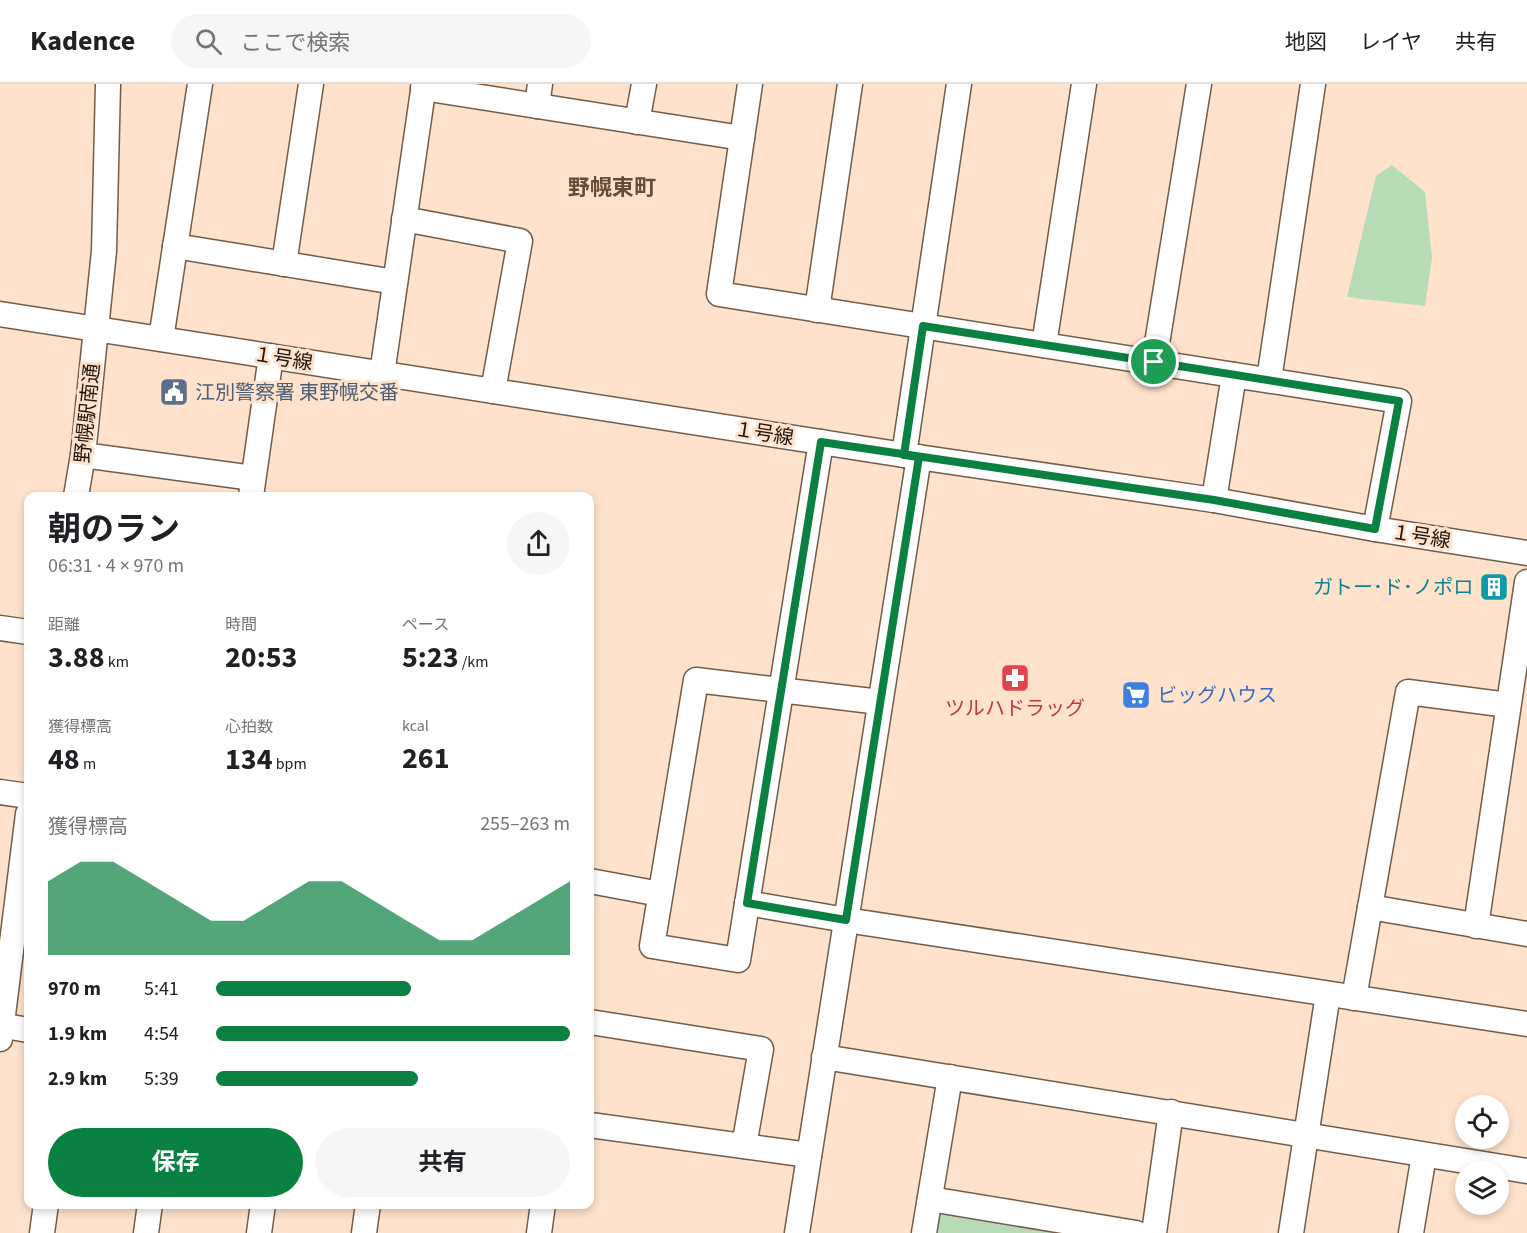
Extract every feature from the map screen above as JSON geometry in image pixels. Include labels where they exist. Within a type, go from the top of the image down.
[{"type":"street","name":"野幌駅南通","points":[[77,492],[83,455],[104,251],[108,84]]},
{"type":"street","points":[[161,339],[200,84]]},
{"type":"street","points":[[284,264],[311,84]]},
{"type":"street","points":[[637,122],[644,84]]},
{"type":"street","points":[[750,84],[719,294],[1399,401],[1375,529]]},
{"type":"street","points":[[817,310],[850,84]]},
{"type":"street","points":[[797,1233],[880,702],[911,456],[923,326],[959,84]]},
{"type":"street","points":[[1044,345],[1084,84]]},
{"type":"street","points":[[1154,362],[1198,84]]},
{"type":"street","points":[[1269,380],[1313,84]]},
{"type":"street","points":[[382,374],[423,86],[538,95],[637,122],[742,138]]},
{"type":"street","points":[[404,219],[520,241],[493,391]]},
{"type":"street","points":[[175,246],[395,282]]},
{"type":"street","name":"１号線","points":[[0,314],[911,456],[1214,500],[1527,553]]},
{"type":"street","points":[[83,455],[252,487],[271,356]]},
{"type":"street","points":[[1214,500],[1234,375]]},
{"type":"street","points":[[821,442],[782,690],[738,960],[652,946],[696,680],[782,690],[880,702]]},
{"type":"street","points":[[1476,926],[1527,582]]},
{"type":"street","points":[[0,628],[24,632]]},
{"type":"street","points":[[1354,998],[1408,692],[1508,705]]},
{"type":"street","points":[[0,792],[24,795]]},
{"type":"street","points":[[24,846],[1,1030],[24,1030]]},
{"type":"street","points":[[594,883],[660,894]]},
{"type":"street","points":[[747,903],[1527,1024]]},
{"type":"street","points":[[1370,908],[1527,934]]},
{"type":"street","points":[[1291,1233],[1328,994]]},
{"type":"street","points":[[594,1023],[761,1049],[744,1146]]},
{"type":"street","points":[[825,1057],[1527,1171]]},
{"type":"street","points":[[924,1233],[950,1077]]},
{"type":"street","points":[[1154,1233],[1171,1112]]},
{"type":"street","points":[[594,1126],[809,1155]]},
{"type":"street","points":[[1412,1233],[1424,1155]]},
{"type":"street","points":[[930,1199],[1136,1233]]},
{"type":"street","points":[[42,1233],[45,1209]]},
{"type":"street","points":[[146,1233],[149,1209]]},
{"type":"street","points":[[259,1233],[262,1209]]},
{"type":"street","points":[[364,1233],[367,1209]]},
{"type":"street","points":[[539,1233],[542,1209]]},
{"type":"green space","points":[[1392,165],[1425,192],[1432,258],[1425,306],[1347,297],[1376,176]]},
{"type":"green space","points":[[938,1212],[1081,1233],[935,1233]]},
{"type":"place","name":"江別警察署 東野幌交番","points":[[174,392]]},
{"type":"place","name":"ガトー･ド･ノポロ","points":[[1494,587]]},
{"type":"place","name":"ツルハドラッグ","points":[[1015,678]]},
{"type":"place","name":"ビッグハウス","points":[[1136,695]]},
{"type":"district","name":"野幌東町","points":[[612,187]]},
{"type":"route","points":[[1154,362],[923,326],[904,455],[919,457],[846,920],[747,903],[821,442],[904,455],[1214,500],[1375,529],[1399,401],[1154,362]]}]
